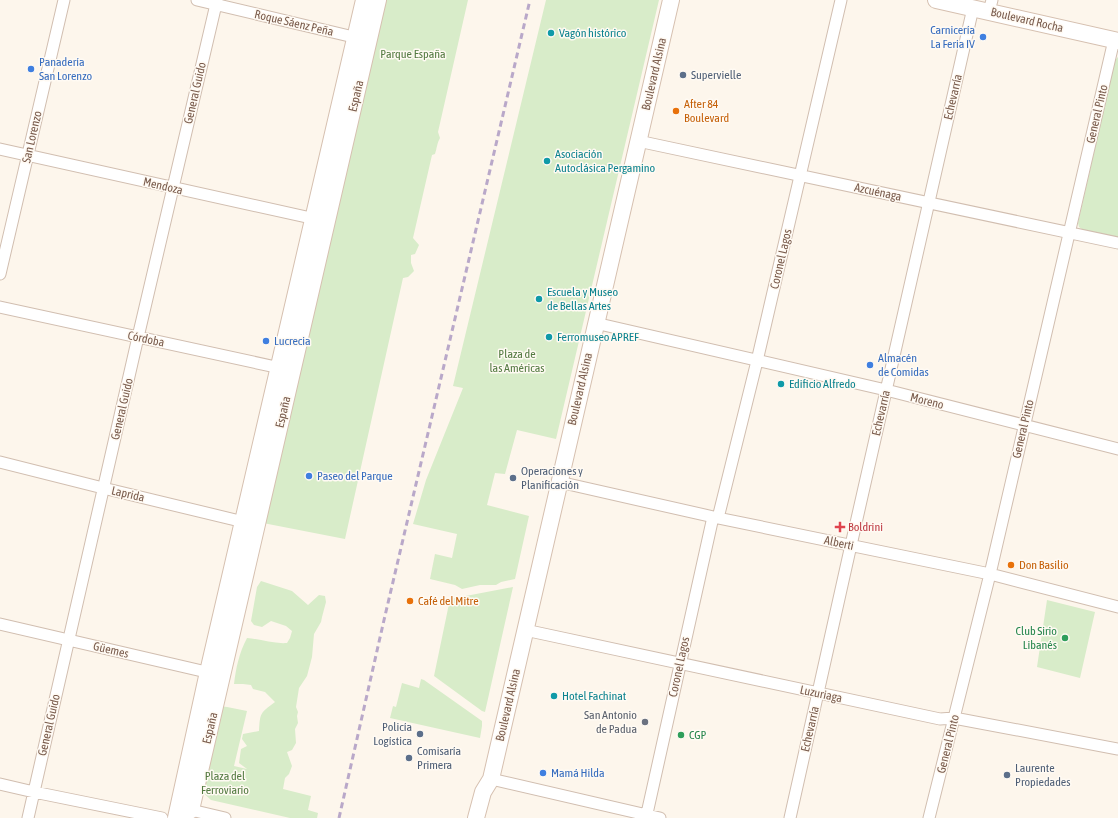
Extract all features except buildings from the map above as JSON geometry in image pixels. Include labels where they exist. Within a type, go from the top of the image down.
[{"type":"main road","name":"España","points":[[362,39],[364,0]]},
{"type":"main road","name":"España","points":[[185,814],[215,674],[362,39],[378,0]]},
{"type":"main road","name":"Boulevard Alsina","points":[[487,818],[492,794],[491,779],[595,323],[671,0]]},
{"type":"main road","name":"Boulevard Rocha","points":[[936,0],[973,8],[990,6],[1116,40]]},
{"type":"main road","name":"España","points":[[176,818],[215,674]]},
{"type":"main road","name":"Boulevard Alsina","points":[[476,818],[483,792],[491,779]]},
{"type":"street","name":"San Lorenzo","points":[[0,274],[64,0]]},
{"type":"street","name":"Roque Sáenz Peña","points":[[197,0],[216,2],[362,39]]},
{"type":"street","name":"Coronel Lagos","points":[[647,816],[680,664],[716,517],[757,361],[841,0]]},
{"type":"street","name":"General Guido","points":[[28,818],[216,2]]},
{"type":"street","name":"Echevarría","points":[[790,818],[973,8]]},
{"type":"street","name":"General Pinto","points":[[929,818],[990,574],[1069,233],[1116,40]]},
{"type":"street","name":"Azcuénaga","points":[[638,141],[1118,243]]},
{"type":"street","name":"Mendoza","points":[[0,149],[320,220]]},
{"type":"street","name":"Córdoba","points":[[0,307],[286,370]]},
{"type":"street","name":"Moreno","points":[[595,323],[886,390],[1118,449]]},
{"type":"street","name":"Laprida","points":[[0,462],[250,523]]},
{"type":"street","name":"Alberti","points":[[559,482],[851,546],[990,574],[1118,607]]},
{"type":"street","name":"Güemes","points":[[0,624],[215,674]]},
{"type":"street","name":"Luzuriaga","points":[[525,630],[940,719],[954,718],[1118,749]]},
{"type":"street","points":[[491,779],[660,818]]},
{"type":"street","points":[[0,784],[162,818]]},
{"type":"street","points":[[185,814],[225,818]]},
{"type":"green space","name":"Parque España","points":[[382,0],[468,0],[438,132],[440,138],[435,154],[432,155],[413,238],[419,245],[415,254],[411,255],[411,263],[414,271],[408,277],[403,278],[345,539],[263,523]]},
{"type":"green space","name":"Plaza de las Américas","points":[[546,0],[659,0],[556,439],[517,430],[505,474],[495,473],[487,505],[529,516],[515,579],[501,582],[496,585],[480,585],[462,589],[455,585],[430,579],[435,554],[452,558],[457,534],[413,524],[426,480],[463,388],[453,386]]},
{"type":"green space","points":[[1118,57],[1118,238],[1083,230],[1079,227],[1078,223],[1114,64]]},
{"type":"green space","name":"Plaza del Ferroviario","points":[[261,581],[292,591],[308,605],[319,595],[325,596],[326,602],[321,622],[314,634],[312,657],[307,676],[299,688],[296,707],[298,712],[298,723],[295,729],[296,743],[292,750],[287,752],[292,766],[289,774],[285,778],[283,789],[311,796],[308,810],[318,813],[317,818],[290,818],[211,800],[200,790],[220,706],[247,711],[234,766],[247,769],[239,763],[241,749],[247,746],[242,739],[243,734],[259,731],[262,714],[275,702],[265,692],[253,689],[251,685],[234,684],[238,661],[247,638],[277,643],[287,643],[292,631],[286,626],[271,621],[262,627],[254,625],[251,621],[257,587]]},
{"type":"green space","points":[[513,587],[485,712],[434,676],[450,599]]},
{"type":"green space","name":"Club Sirio Libanés","points":[[1047,600],[1095,612],[1080,678],[1037,667]]},
{"type":"green space","points":[[421,679],[482,721],[480,738],[390,718],[393,706],[396,707],[402,683],[419,688]]},
{"type":"railway","points":[[339,818],[530,0]]},
{"type":"place","name":"Vagón histórico","points":[[551,33]]},
{"type":"place","name":"Carnicería La Feria IV","points":[[983,37]]},
{"type":"place","name":"Panadería San Lorenzo","points":[[31,69]]},
{"type":"place","name":"Supervielle","points":[[683,75]]},
{"type":"place","name":"After 84 Boulevard","points":[[676,111]]},
{"type":"place","name":"Asociación Autoclásica Pergamino","points":[[547,161]]},
{"type":"place","name":"Escuela y Museo de Bellas Artes","points":[[539,299]]},
{"type":"place","name":"Ferromuseo APREF","points":[[549,337]]},
{"type":"place","name":"Lucrecia","points":[[266,341]]},
{"type":"place","name":"Almacén de Comidas","points":[[870,365]]},
{"type":"place","name":"Edificio Alfredo","points":[[781,384]]},
{"type":"place","name":"Paseo del Parque","points":[[309,476]]},
{"type":"place","name":"Operaciones y Planificación","points":[[513,478]]},
{"type":"place","name":"Boldrini","points":[[840,527]]},
{"type":"place","name":"Don Basilio","points":[[1011,565]]},
{"type":"place","name":"Café del Mitre","points":[[410,601]]},
{"type":"place","name":"Club Sirio Libanés","points":[[1065,638]]},
{"type":"place","name":"Hotel Fachinat","points":[[554,696]]},
{"type":"place","name":"San Antonio de Padua","points":[[645,722]]},
{"type":"place","name":"Policía Logística","points":[[420,734]]},
{"type":"place","name":"CGP","points":[[681,735]]},
{"type":"place","name":"Comisaría Primera","points":[[409,758]]},
{"type":"place","name":"Mamá Hilda","points":[[543,773]]},
{"type":"place","name":"Laurente Propiedades","points":[[1007,775]]}]
